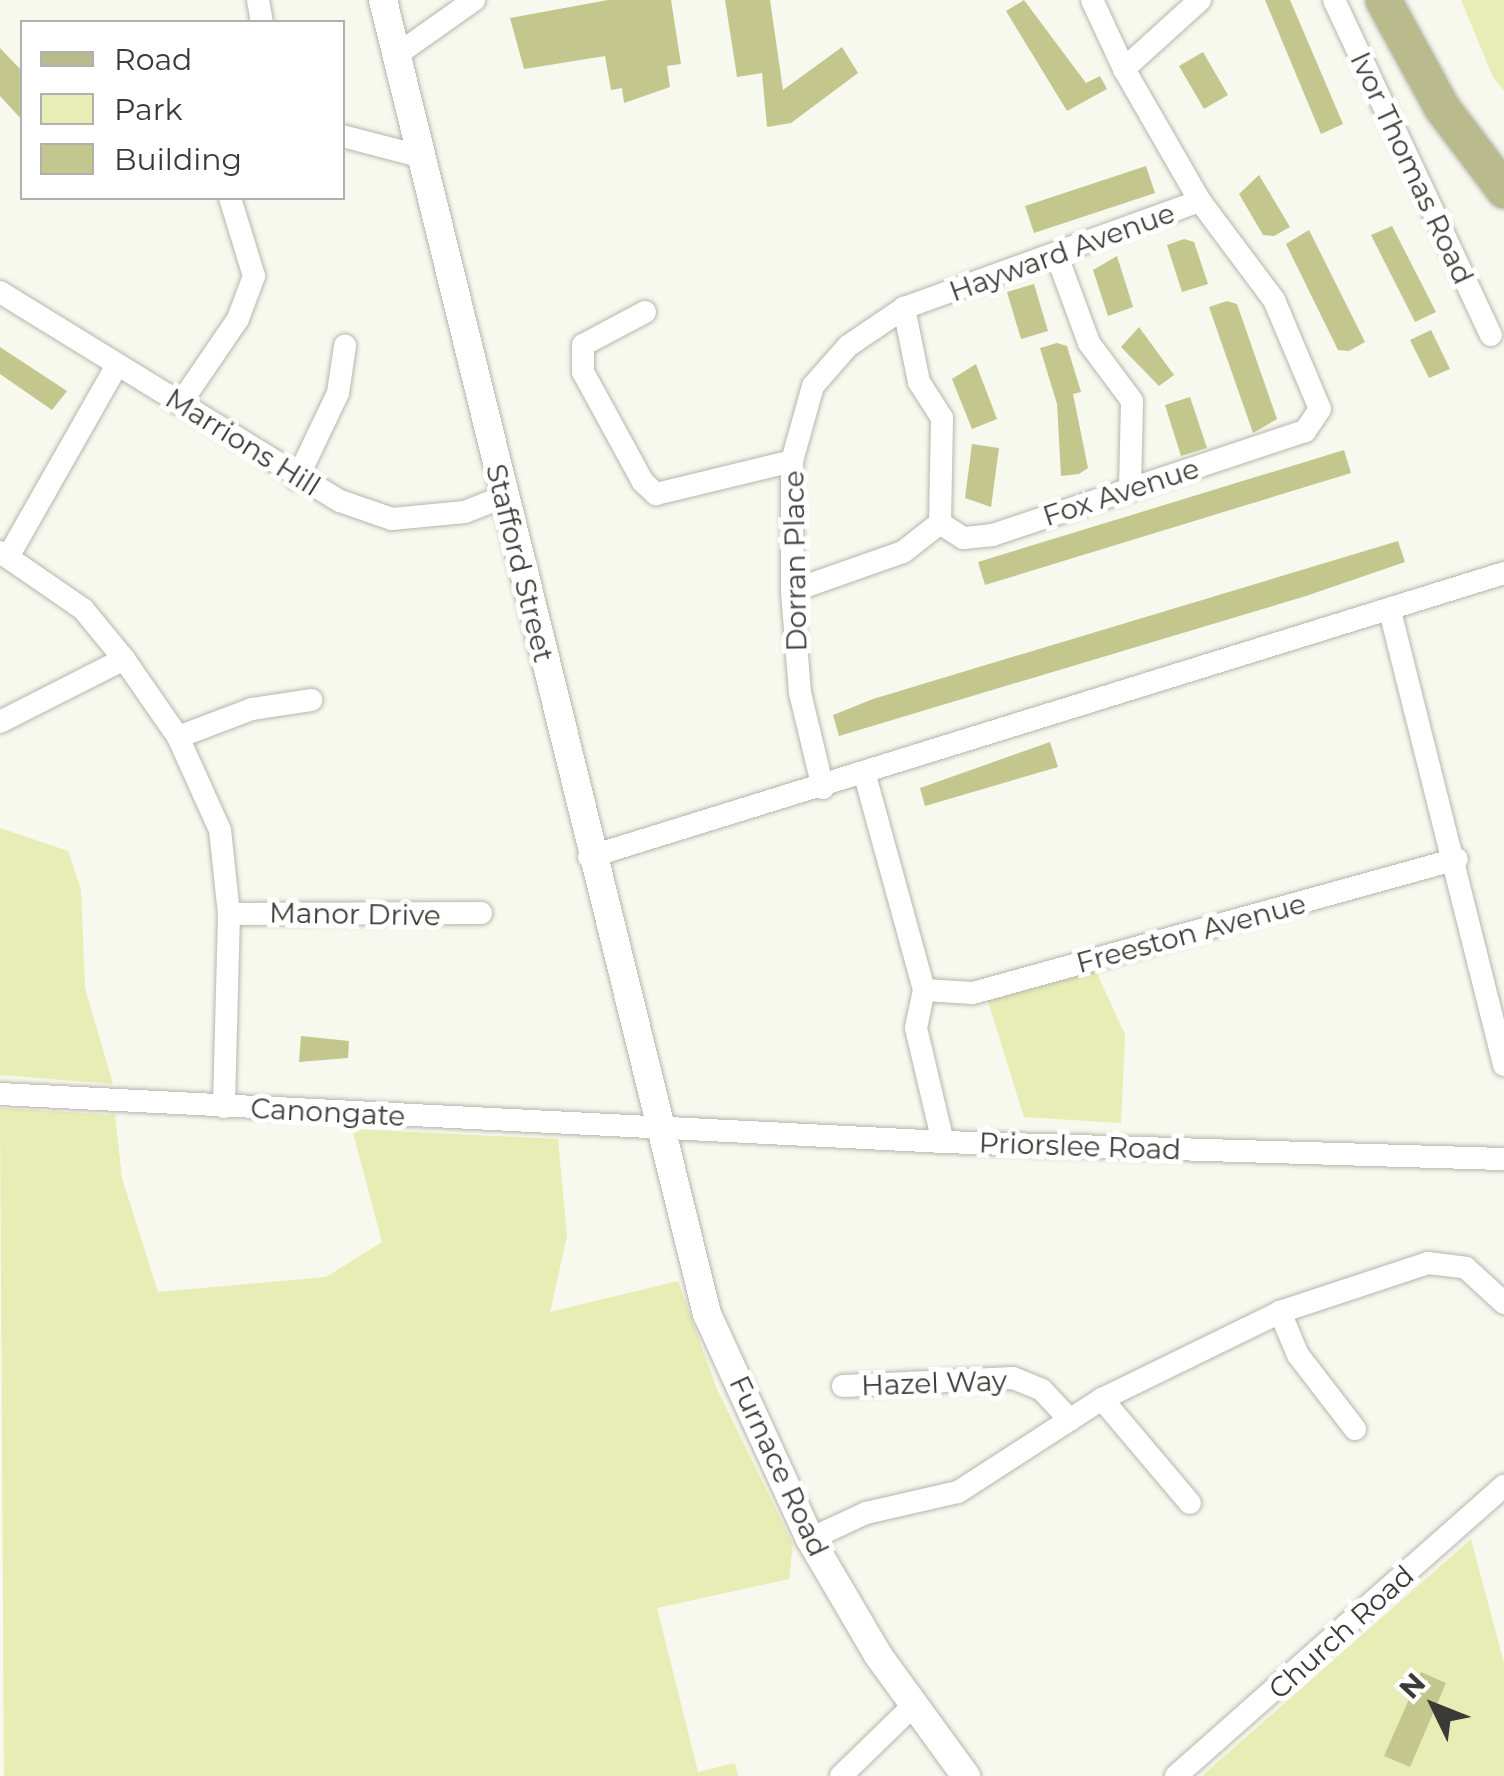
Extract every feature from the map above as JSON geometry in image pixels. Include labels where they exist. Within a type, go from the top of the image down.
[{"type":"main road","points":[[1383,0],[1442,108],[1504,190]]},
{"type":"street","name":"Stafford Street","points":[[383,0],[656,1126]]},
{"type":"street","points":[[1092,0],[1124,69],[1200,200]]},
{"type":"street","points":[[1124,69],[1200,0]]},
{"type":"street","name":"Ivor Thomas Road","points":[[1334,0],[1491,335]]},
{"type":"street","points":[[395,56],[460,4]]},
{"type":"street","points":[[345,137],[419,156]]},
{"type":"street","points":[[180,404],[238,318],[254,276],[231,200]]},
{"type":"street","name":"Hayward Avenue","points":[[848,346],[904,308],[1058,259],[1200,200],[1274,300],[1320,409],[1304,431]]},
{"type":"street","points":[[1058,259],[1089,343],[1132,401],[1130,490]]},
{"type":"street","name":"Marrions Hill","points":[[0,292],[297,479],[392,520],[465,512],[505,496]]},
{"type":"street","points":[[792,591],[903,552],[940,523],[942,418],[919,382],[904,308]]},
{"type":"street","points":[[645,312],[584,345],[583,372],[643,482],[656,494],[792,461]]},
{"type":"street","points":[[297,479],[338,393],[346,346]]},
{"type":"street","name":"Dorran Place","points":[[823,788],[800,693],[792,591],[792,461],[813,386],[848,346]]},
{"type":"street","points":[[117,365],[4,554],[83,608],[124,658],[178,736],[220,830],[229,914],[224,1107]]},
{"type":"street","name":"Fox Avenue","points":[[940,523],[963,538],[993,535],[1304,431]]},
{"type":"street","points":[[588,857],[1391,615],[1504,573]]},
{"type":"street","points":[[1391,615],[1457,859],[1503,1059]]},
{"type":"street","points":[[0,722],[124,658]]},
{"type":"street","points":[[178,736],[252,709],[311,700]]},
{"type":"street","points":[[864,772],[924,990],[916,1028],[943,1142]]},
{"type":"street","name":"Freeston Avenue","points":[[924,990],[973,993],[1457,859]]},
{"type":"street","name":"Manor Drive","points":[[229,914],[481,913]]},
{"type":"street","name":"Canongate","points":[[0,1094],[656,1126]]},
{"type":"street","name":"Priorslee Road","points":[[656,1126],[943,1142],[1504,1158]]},
{"type":"street","name":"Furnace Road","points":[[656,1126],[706,1314],[810,1539],[914,1705],[966,1776]]},
{"type":"street","points":[[810,1539],[866,1513],[958,1492],[1102,1399],[1280,1312],[1428,1263],[1466,1268],[1504,1304]]},
{"type":"street","points":[[1280,1312],[1298,1355],[1355,1429]]},
{"type":"street","name":"Hazel Way","points":[[844,1386],[1014,1378],[1042,1390],[1070,1420]]},
{"type":"street","points":[[1102,1399],[1190,1503]]},
{"type":"street","name":"Church Road","points":[[1176,1776],[1504,1486]]},
{"type":"street","points":[[840,1776],[914,1705]]},
{"type":"green space","points":[[1461,0],[1504,0],[1504,91],[1493,77]]},
{"type":"green space","points":[[0,828],[68,851],[81,890],[85,988],[113,1084],[0,1075]]},
{"type":"green space","points":[[1096,971],[1125,1035],[1121,1123],[1024,1117],[988,1001]]},
{"type":"green space","points":[[0,1108],[115,1115],[122,1178],[158,1292],[326,1277],[382,1242],[352,1129],[558,1139],[567,1236],[550,1312],[678,1281],[717,1389],[793,1544],[789,1579],[657,1608],[698,1772],[735,1763],[738,1776],[4,1776]]},
{"type":"green space","points":[[1471,1539],[1504,1663],[1504,1776],[1202,1776]]},
{"type":"building","points":[[608,0],[671,0],[681,64],[667,66],[670,87],[624,103],[622,88],[611,90],[605,56],[524,69],[510,18]]},
{"type":"building","points":[[725,0],[770,0],[783,90],[842,47],[858,73],[791,123],[767,127],[762,73],[737,77]]},
{"type":"building","points":[[1024,0],[1086,83],[1100,76],[1107,89],[1067,111],[1006,11]]},
{"type":"building","points":[[1265,0],[1290,0],[1343,124],[1321,134]]},
{"type":"building","points":[[0,48],[20,69],[20,118],[0,96]]},
{"type":"building","points":[[1203,52],[1228,95],[1204,109],[1179,66]]},
{"type":"building","points":[[1146,166],[1155,193],[1034,233],[1025,206]]},
{"type":"building","points":[[1259,175],[1290,227],[1274,236],[1263,235],[1239,194]]},
{"type":"building","points":[[1392,226],[1436,312],[1415,322],[1371,235]]},
{"type":"building","points":[[1309,230],[1365,342],[1349,351],[1338,350],[1286,244]]},
{"type":"building","points":[[1184,239],[1194,242],[1208,284],[1182,292],[1167,245]]},
{"type":"building","points":[[1117,256],[1133,307],[1108,316],[1093,270]]},
{"type":"building","points":[[1034,284],[1048,331],[1021,339],[1007,292]]},
{"type":"building","points":[[1227,301],[1237,304],[1277,419],[1253,433],[1209,307]]},
{"type":"building","points":[[1139,327],[1174,375],[1159,386],[1121,347]]},
{"type":"building","points":[[1431,330],[1450,369],[1429,378],[1410,340]]},
{"type":"building","points":[[1057,343],[1067,346],[1081,392],[1073,394],[1088,468],[1079,474],[1061,476],[1057,404],[1040,348]]},
{"type":"building","points":[[0,347],[67,391],[52,410],[0,374]]},
{"type":"building","points":[[976,364],[997,419],[972,429],[952,379]]},
{"type":"building","points":[[1190,397],[1207,448],[1181,456],[1165,405]]},
{"type":"building","points":[[972,444],[999,448],[991,507],[965,498]]},
{"type":"building","points":[[1344,450],[1351,473],[985,585],[978,562]]},
{"type":"building","points":[[1398,541],[1405,562],[1306,596],[839,736],[833,715],[873,699]]},
{"type":"building","points":[[1050,742],[1058,767],[925,806],[920,788]]},
{"type":"building","points":[[301,1036],[349,1041],[348,1058],[299,1062]]},
{"type":"building","points":[[1421,1672],[1446,1683],[1410,1767],[1384,1756]]}]
